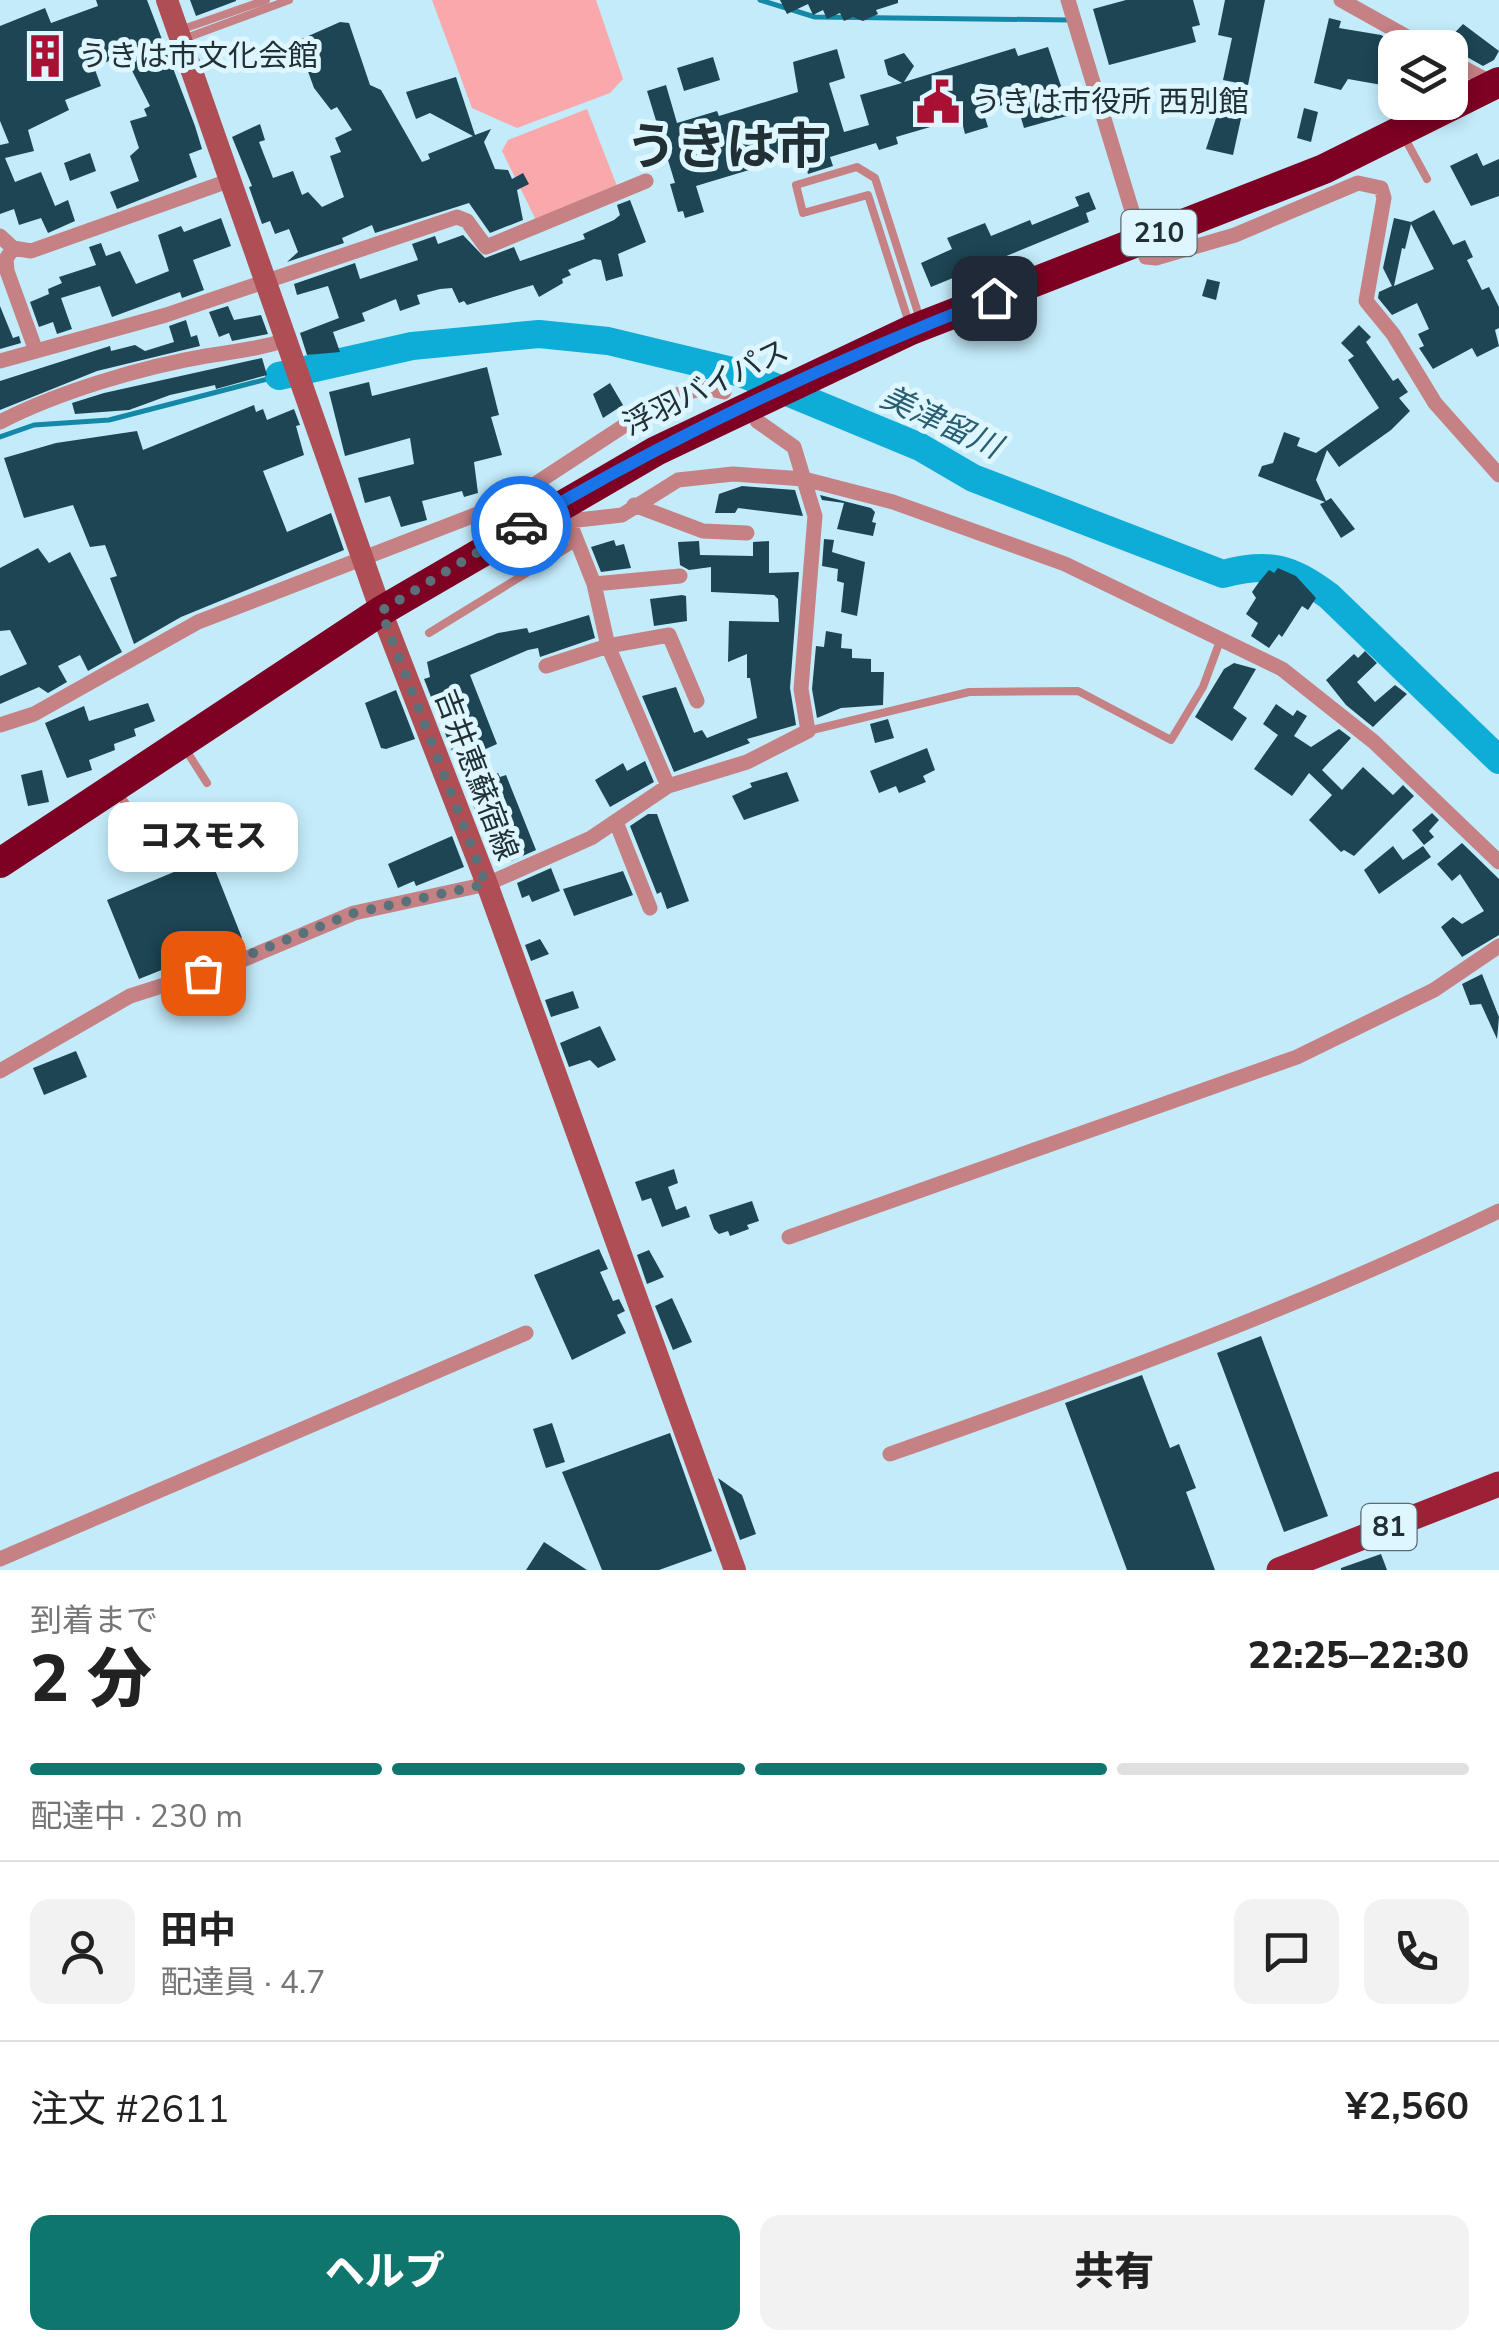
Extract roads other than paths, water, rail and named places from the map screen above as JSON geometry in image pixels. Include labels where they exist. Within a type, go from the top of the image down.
[{"type":"highway","name":"浮羽バイパス","points":[[0,864],[381,611],[563,513],[656,451],[756,413],[813,374],[917,328],[1324,169],[1498,85]]},
{"type":"main road","name":"吉井恵蘇宿線","points":[[168,0],[381,611],[486,884],[734,1570]]},
{"type":"main road","name":"81","points":[[1279,1570],[1499,1484]]},
{"type":"street","points":[[1068,0],[1146,257],[1156,258],[1235,236],[1358,183],[1381,188],[1384,198],[1366,301],[1393,334],[1434,403],[1499,474]]},
{"type":"street","points":[[1341,0],[1395,30]]},
{"type":"street","points":[[1468,70],[1498,85]]},
{"type":"street","points":[[0,236],[13,248],[32,251],[231,180]]},
{"type":"street","points":[[0,361],[166,315],[267,277],[457,217],[467,221],[486,247],[646,182]]},
{"type":"street","points":[[13,248],[6,259],[7,272],[36,351]]},
{"type":"street","points":[[0,422],[61,397],[159,368],[207,356],[292,349]]},
{"type":"street","points":[[0,725],[34,714],[198,622],[506,503],[668,397],[705,388],[724,392]]},
{"type":"street","points":[[0,1071],[130,996],[240,961],[354,913],[486,884],[591,838],[668,786],[747,762],[808,732],[801,690],[814,516],[794,447],[756,413]]},
{"type":"street","points":[[668,786],[608,646],[594,584],[563,513],[622,515],[678,480],[733,474],[804,479],[894,502],[1066,564],[1220,642],[1247,648],[1295,679],[1374,742],[1499,862]]},
{"type":"street","points":[[634,505],[703,531],[747,534]]},
{"type":"street","points":[[594,584],[680,576]]},
{"type":"street","points":[[546,666],[608,646],[669,635],[697,702]]},
{"type":"street","points":[[616,822],[650,908]]},
{"type":"street","points":[[789,1237],[1297,1057],[1434,990],[1499,946]]},
{"type":"street","points":[[890,1454],[1112,1376],[1440,1242],[1499,1211]]},
{"type":"street","points":[[0,1559],[526,1333]]},
{"type":"lane","points":[[180,35],[266,0]]},
{"type":"lane","points":[[180,35],[290,0]]},
{"type":"lane","points":[[1402,132],[1427,180]]},
{"type":"lane","points":[[857,167],[875,178],[917,328],[868,196],[803,213],[796,185],[857,167]]},
{"type":"lane","points":[[429,632],[577,542]]},
{"type":"lane","points":[[808,732],[969,692],[1078,691],[1170,740],[1203,687],[1220,642]]},
{"type":"lane","points":[[181,744],[208,783]]},
{"type":"lane","points":[[116,788],[140,826]]},
{"type":"waterway","points":[[760,0],[815,17],[1069,20]]},
{"type":"waterway","name":"美津留川","points":[[279,376],[412,346],[539,334],[608,341],[741,373],[920,447],[973,478],[1223,574],[1254,568],[1291,573],[1329,596],[1499,760]]},
{"type":"waterway","points":[[0,437],[34,425],[109,420],[279,376]]},
{"type":"place","name":"うきは市文化会館","points":[[45,56]]},
{"type":"place","name":"うきは市役所 西別館","points":[[938,102]]},
{"type":"place","name":"コスモス","points":[[203,973]]},
{"type":"district","name":"うきは市","points":[[726,147]]}]
